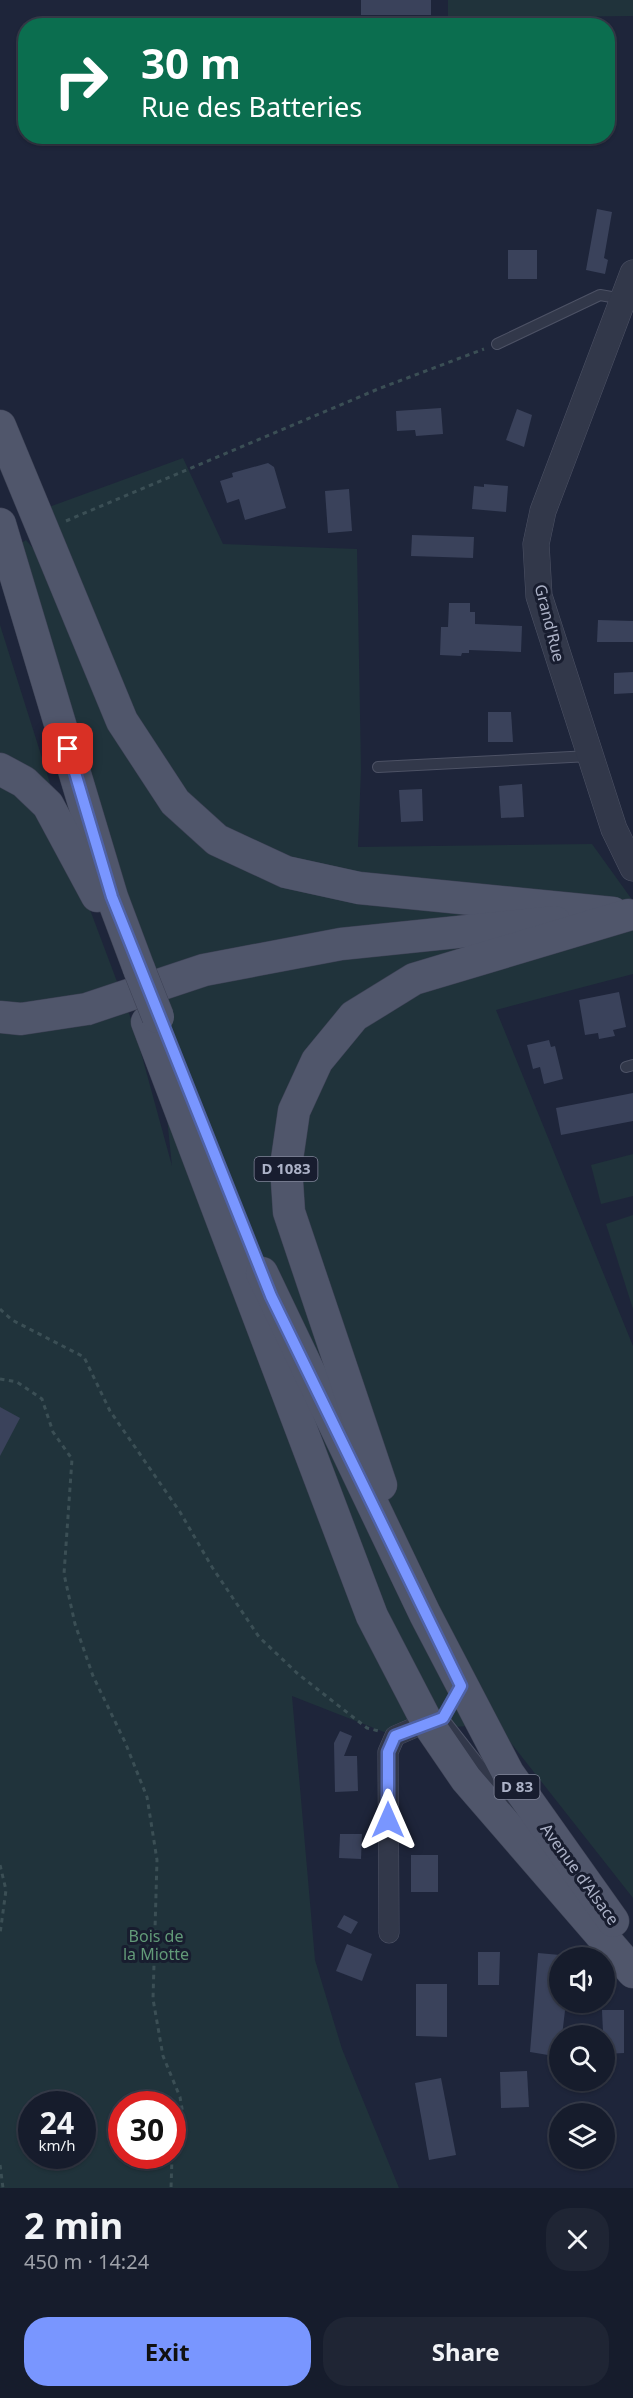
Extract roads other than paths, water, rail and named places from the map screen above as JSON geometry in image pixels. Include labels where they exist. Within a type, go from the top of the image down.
[{"type":"main road","points":[[0,426],[122,721],[175,802],[217,840],[286,872],[359,888],[631,914]]},
{"type":"main road","name":"D 83","points":[[0,524],[134,972],[372,1616],[435,1720]]},
{"type":"main road","name":"D 83","points":[[0,588],[99,899],[134,972]]},
{"type":"main road","points":[[0,769],[24,782],[48,805],[99,899]]},
{"type":"main road","points":[[0,1017],[21,1019],[87,1009],[204,970],[341,944],[631,914]]},
{"type":"main road","name":"D 1083","points":[[424,1614],[289,1212],[286,1166],[294,1111],[317,1061],[354,1016],[414,979],[631,914]]},
{"type":"main road","name":"D 83","points":[[152,1020],[271,1296],[424,1614]]},
{"type":"main road","name":"Avenue d'Alsace","points":[[424,1614],[508,1773],[610,1917],[633,1945]]},
{"type":"main road","name":"Avenue d'Alsace","points":[[435,1720],[466,1779],[633,1972]]},
{"type":"street","name":"Grand'Rue","points":[[633,273],[543,511],[536,544],[539,596],[614,829],[633,868]]},
{"type":"street","points":[[389,1933],[388,1752],[395,1736],[435,1720]]},
{"type":"lane","points":[[497,344],[600,295],[623,299]]},
{"type":"lane","points":[[378,767],[590,756]]},
{"type":"lane","points":[[461,1686],[435,1720],[530,1829]]},
{"type":"lane","points":[[566,1876],[610,1917]]},
{"type":"park label","name":"Bois de la Miotte","points":[[156,1945]]}]
